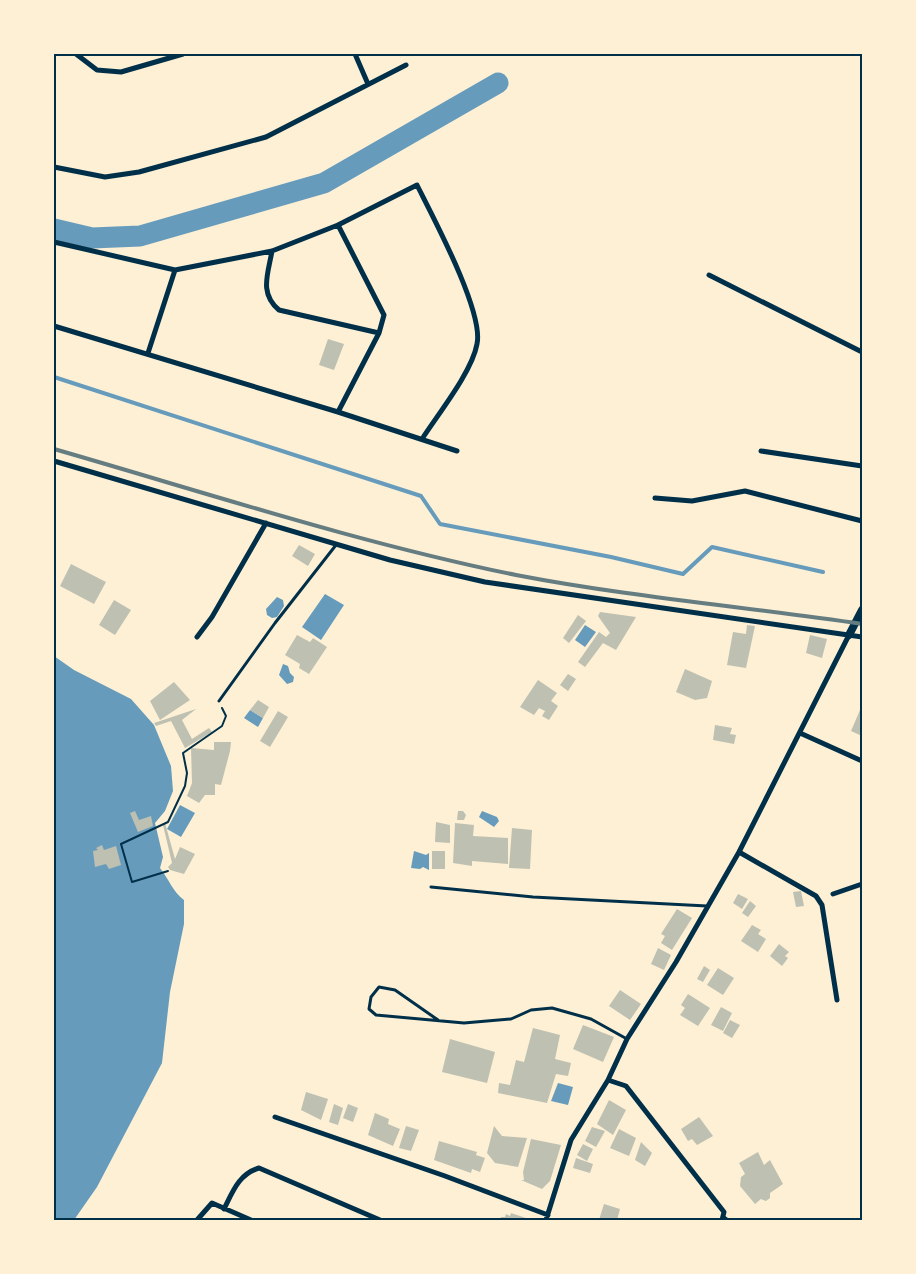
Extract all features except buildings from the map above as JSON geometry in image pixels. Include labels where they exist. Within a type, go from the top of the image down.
[{"type":"street","points":[[76,54],[97,70],[121,72],[164,56],[182,54]]},
{"type":"street","points":[[356,54],[368,84]]},
{"type":"street","points":[[54,168],[105,177],[139,172],[266,137],[406,65]]},
{"type":"street","points":[[54,242],[175,270],[272,250],[338,225],[417,185],[459,272],[478,330],[478,344],[467,370],[422,439]]},
{"type":"street","points":[[338,225],[384,315],[379,333],[338,412]]},
{"type":"street","points":[[272,250],[266,286],[269,301],[279,310],[379,333]]},
{"type":"street","points":[[148,354],[175,270]]},
{"type":"street","points":[[709,274],[862,352]]},
{"type":"street","points":[[54,326],[338,412],[457,451]]},
{"type":"street","points":[[761,451],[862,466]]},
{"type":"street","points":[[54,461],[336,545],[390,560],[485,582],[862,637]]},
{"type":"street","points":[[655,498],[692,501],[745,491],[862,521]]},
{"type":"street","points":[[197,637],[212,617],[266,523]]},
{"type":"street","points":[[275,1118],[445,1176],[547,1218],[571,1140],[608,1080],[627,1039],[739,852],[862,610]]},
{"type":"street","points":[[800,734],[862,761]]},
{"type":"street","points":[[739,852],[816,896],[822,905],[836,1000]]},
{"type":"street","points":[[833,894],[862,884]]},
{"type":"street","points":[[608,1080],[626,1086],[724,1212],[725,1219]]},
{"type":"street","points":[[224,1209],[247,1171],[259,1168],[380,1220]]},
{"type":"street","points":[[198,1220],[212,1203],[252,1220]]},
{"type":"lane","points":[[219,701],[275,622],[336,545]]},
{"type":"lane","points":[[431,888],[533,897],[708,906]]},
{"type":"lane","points":[[438,1020],[395,990],[379,987],[371,998],[369,1009],[376,1015],[464,1023],[511,1019],[531,1010],[552,1008],[591,1019],[627,1039]]},
{"type":"path","points":[[168,871],[132,882],[121,844],[168,822],[185,786],[187,773],[183,752],[222,726],[226,716],[219,701]]},
{"type":"water","points":[[325,594],[344,605],[321,640],[302,627]]},
{"type":"water","points":[[277,597],[283,600],[284,606],[277,617],[272,618],[267,615],[266,609]]},
{"type":"water","points":[[585,625],[596,632],[585,647],[575,640]]},
{"type":"water","points":[[54,656],[74,670],[131,699],[154,725],[171,766],[173,791],[165,811],[155,823],[163,857],[160,868],[176,893],[184,900],[184,924],[170,992],[162,1063],[97,1187],[74,1220],[54,1220]]},
{"type":"water","points":[[283,664],[288,666],[290,673],[294,677],[293,682],[287,684],[279,675]]},
{"type":"water","points":[[250,710],[263,718],[258,727],[244,718]]},
{"type":"water","points":[[180,805],[195,813],[181,837],[167,829]]},
{"type":"water","points":[[482,811],[497,817],[499,821],[494,827],[479,817]]},
{"type":"water","points":[[414,851],[426,855],[429,853],[429,870],[423,867],[420,869],[411,868]]},
{"type":"water","points":[[558,1083],[573,1087],[568,1105],[551,1101]]},
{"type":"waterway","points":[[54,229],[92,238],[140,236],[324,183],[498,83]]},
{"type":"waterway","points":[[54,377],[421,496],[440,524],[611,557],[683,574],[712,547],[823,572]]},
{"type":"railway","points":[[54,449],[341,533],[516,575],[645,596],[862,624]]}]
